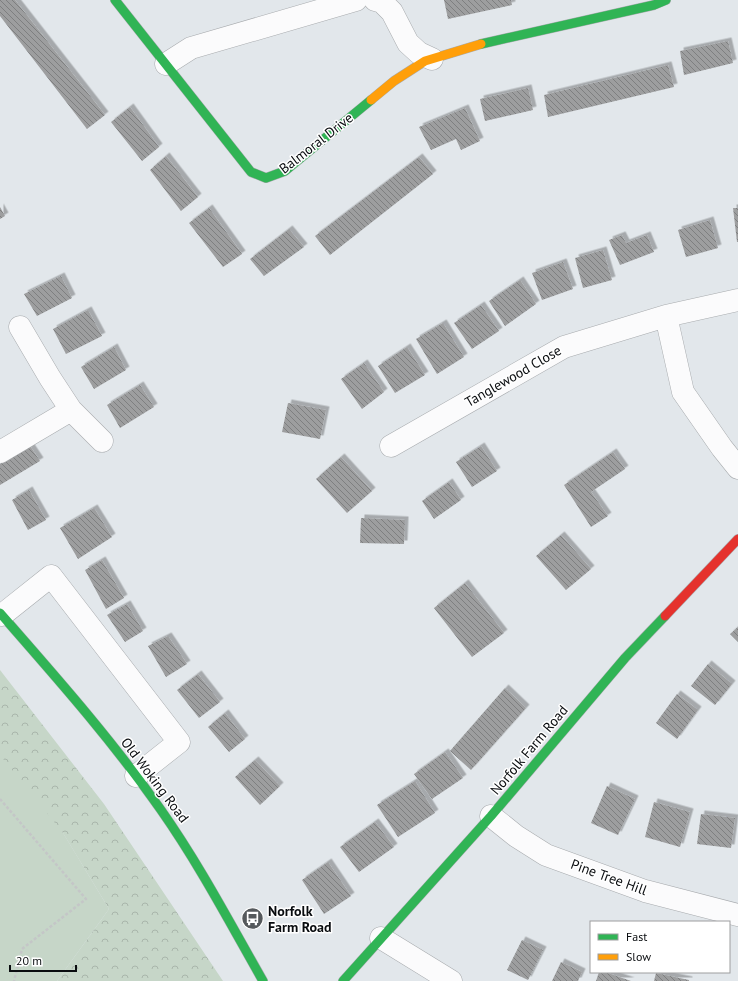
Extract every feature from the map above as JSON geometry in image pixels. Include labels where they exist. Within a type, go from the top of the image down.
[{"type":"street","name":"Balmoral Drive","points":[[115,0],[251,172],[266,178],[285,171],[394,82],[425,61],[489,42],[654,5],[666,0]]},
{"type":"street","points":[[166,64],[191,48],[356,0]]},
{"type":"street","points":[[375,0],[382,2],[392,12],[408,43],[419,53],[432,59]]},
{"type":"street","name":"Tanglewood Close","points":[[391,446],[564,346],[666,316],[738,300]]},
{"type":"street","points":[[666,316],[683,392],[722,448],[738,468]]},
{"type":"street","points":[[20,327],[71,410],[102,441]]},
{"type":"street","points":[[0,452],[71,410]]},
{"type":"street","name":"Norfolk Farm Road","points":[[343,981],[491,816],[625,658],[738,539]]},
{"type":"street","points":[[1,614],[51,576],[179,742],[136,776]]},
{"type":"street","name":"Old Woking Road","points":[[1,614],[76,702],[136,776],[181,839],[197,864],[263,981]]},
{"type":"street","name":"Pine Tree Hill","points":[[491,816],[516,836],[546,855],[645,891],[738,915]]},
{"type":"street","points":[[381,938],[451,981]]},
{"type":"path","points":[[0,799],[86,899],[22,949],[14,981]]},
{"type":"green space","points":[[0,670],[104,804],[223,981],[57,981],[109,909],[63,833],[0,755]]},
{"type":"green space","points":[[0,737],[13,750],[109,909],[57,981],[0,981]]},
{"type":"building","points":[[0,0],[15,0],[105,115],[87,129],[0,16]]},
{"type":"building","points":[[444,0],[511,0],[512,5],[448,19]]},
{"type":"building","points":[[728,41],[733,63],[684,75],[680,51]]},
{"type":"building","points":[[668,65],[674,87],[548,117],[544,95]]},
{"type":"building","points":[[528,88],[533,110],[485,121],[480,99]]},
{"type":"building","points":[[130,107],[159,147],[142,161],[111,122]]},
{"type":"building","points":[[465,108],[480,141],[461,150],[456,139],[431,150],[419,127]]},
{"type":"building","points":[[166,156],[198,197],[181,211],[150,170]]},
{"type":"building","points":[[419,157],[433,174],[330,255],[315,236]]},
{"type":"building","points":[[0,207],[5,216],[0,219]]},
{"type":"building","points":[[209,208],[242,254],[223,267],[189,223]]},
{"type":"building","points":[[733,208],[738,208],[738,242],[737,242]]},
{"type":"building","points":[[710,220],[718,248],[686,257],[678,230]]},
{"type":"building","points":[[289,229],[304,247],[264,276],[250,259]]},
{"type":"building","points":[[622,235],[626,243],[647,235],[654,252],[620,265],[609,240]]},
{"type":"building","points":[[603,250],[612,280],[583,288],[575,258]]},
{"type":"building","points":[[563,262],[573,289],[542,300],[532,273]]},
{"type":"building","points":[[61,276],[72,298],[37,316],[24,294]]},
{"type":"building","points":[[520,280],[536,304],[505,326],[489,301]]},
{"type":"building","points":[[481,305],[499,331],[472,349],[454,323]]},
{"type":"building","points":[[88,310],[102,336],[66,354],[53,329]]},
{"type":"building","points":[[443,323],[464,357],[437,374],[416,339]]},
{"type":"building","points":[[114,347],[126,370],[94,389],[81,367]]},
{"type":"building","points":[[407,347],[425,375],[395,393],[378,366]]},
{"type":"building","points":[[364,363],[384,392],[362,409],[341,379]]},
{"type":"building","points":[[140,385],[154,407],[120,428],[107,405]]},
{"type":"building","points":[[288,403],[326,410],[320,439],[282,432]]},
{"type":"building","points":[[30,446],[40,461],[0,485],[0,464]]},
{"type":"building","points":[[481,446],[497,471],[472,487],[456,462]]},
{"type":"building","points":[[613,452],[625,469],[591,492],[608,516],[591,527],[564,485]]},
{"type":"building","points":[[341,457],[372,491],[347,513],[316,479]]},
{"type":"building","points":[[449,482],[461,500],[434,519],[422,501]]},
{"type":"building","points":[[29,490],[46,520],[28,530],[12,500]]},
{"type":"building","points":[[94,508],[112,537],[78,559],[60,528]]},
{"type":"building","points":[[361,518],[405,520],[404,544],[360,543]]},
{"type":"building","points":[[561,535],[591,569],[566,590],[536,556]]},
{"type":"building","points":[[102,560],[124,598],[106,609],[85,570]]},
{"type":"building","points":[[465,583],[504,633],[472,657],[434,608]]},
{"type":"building","points":[[127,604],[143,631],[125,642],[107,615]]},
{"type":"building","points":[[738,627],[738,642],[730,634]]},
{"type":"building","points":[[168,636],[187,664],[166,677],[148,646]]},
{"type":"building","points":[[708,664],[732,684],[715,705],[691,686]]},
{"type":"building","points":[[198,674],[220,702],[199,718],[177,690]]},
{"type":"building","points":[[505,688],[526,708],[471,770],[450,751]]},
{"type":"building","points":[[677,694],[698,710],[677,739],[656,723]]},
{"type":"building","points":[[225,713],[245,739],[229,752],[208,727]]},
{"type":"building","points":[[445,752],[463,778],[432,799],[414,774]]},
{"type":"building","points":[[255,760],[280,786],[260,805],[235,777]]},
{"type":"building","points":[[415,781],[435,813],[398,837],[377,805]]},
{"type":"building","points":[[607,786],[635,799],[618,835],[591,823]]},
{"type":"building","points":[[654,802],[690,812],[680,847],[645,837]]},
{"type":"building","points":[[701,814],[735,818],[731,848],[697,844]]},
{"type":"building","points":[[375,822],[394,847],[359,872],[340,847]]},
{"type":"building","points":[[328,862],[351,896],[324,914],[302,880]]},
{"type":"building","points":[[522,940],[543,950],[528,980],[507,970]]},
{"type":"building","points":[[561,962],[582,972],[578,981],[552,981]]},
{"type":"building","points":[[599,973],[608,973],[631,981],[596,981]]},
{"type":"building","points":[[656,973],[689,980],[689,981],[654,981]]},
{"type":"traffic: fast","points":[[115,0],[251,172],[266,178],[285,171],[371,100]]},
{"type":"traffic: fast","points":[[481,44],[654,5],[666,0]]},
{"type":"traffic: fast","points":[[0,613],[63,685],[123,759],[161,810],[201,873],[263,981]]},
{"type":"traffic: fast","points":[[343,981],[491,816],[625,658],[665,616]]},
{"type":"traffic: slow","points":[[371,100],[394,81],[425,61],[481,44]]},
{"type":"traffic: jam","points":[[665,616],[738,539]]},
{"type":"place","name":"Norfolk Farm Road","points":[[253,919]]}]
